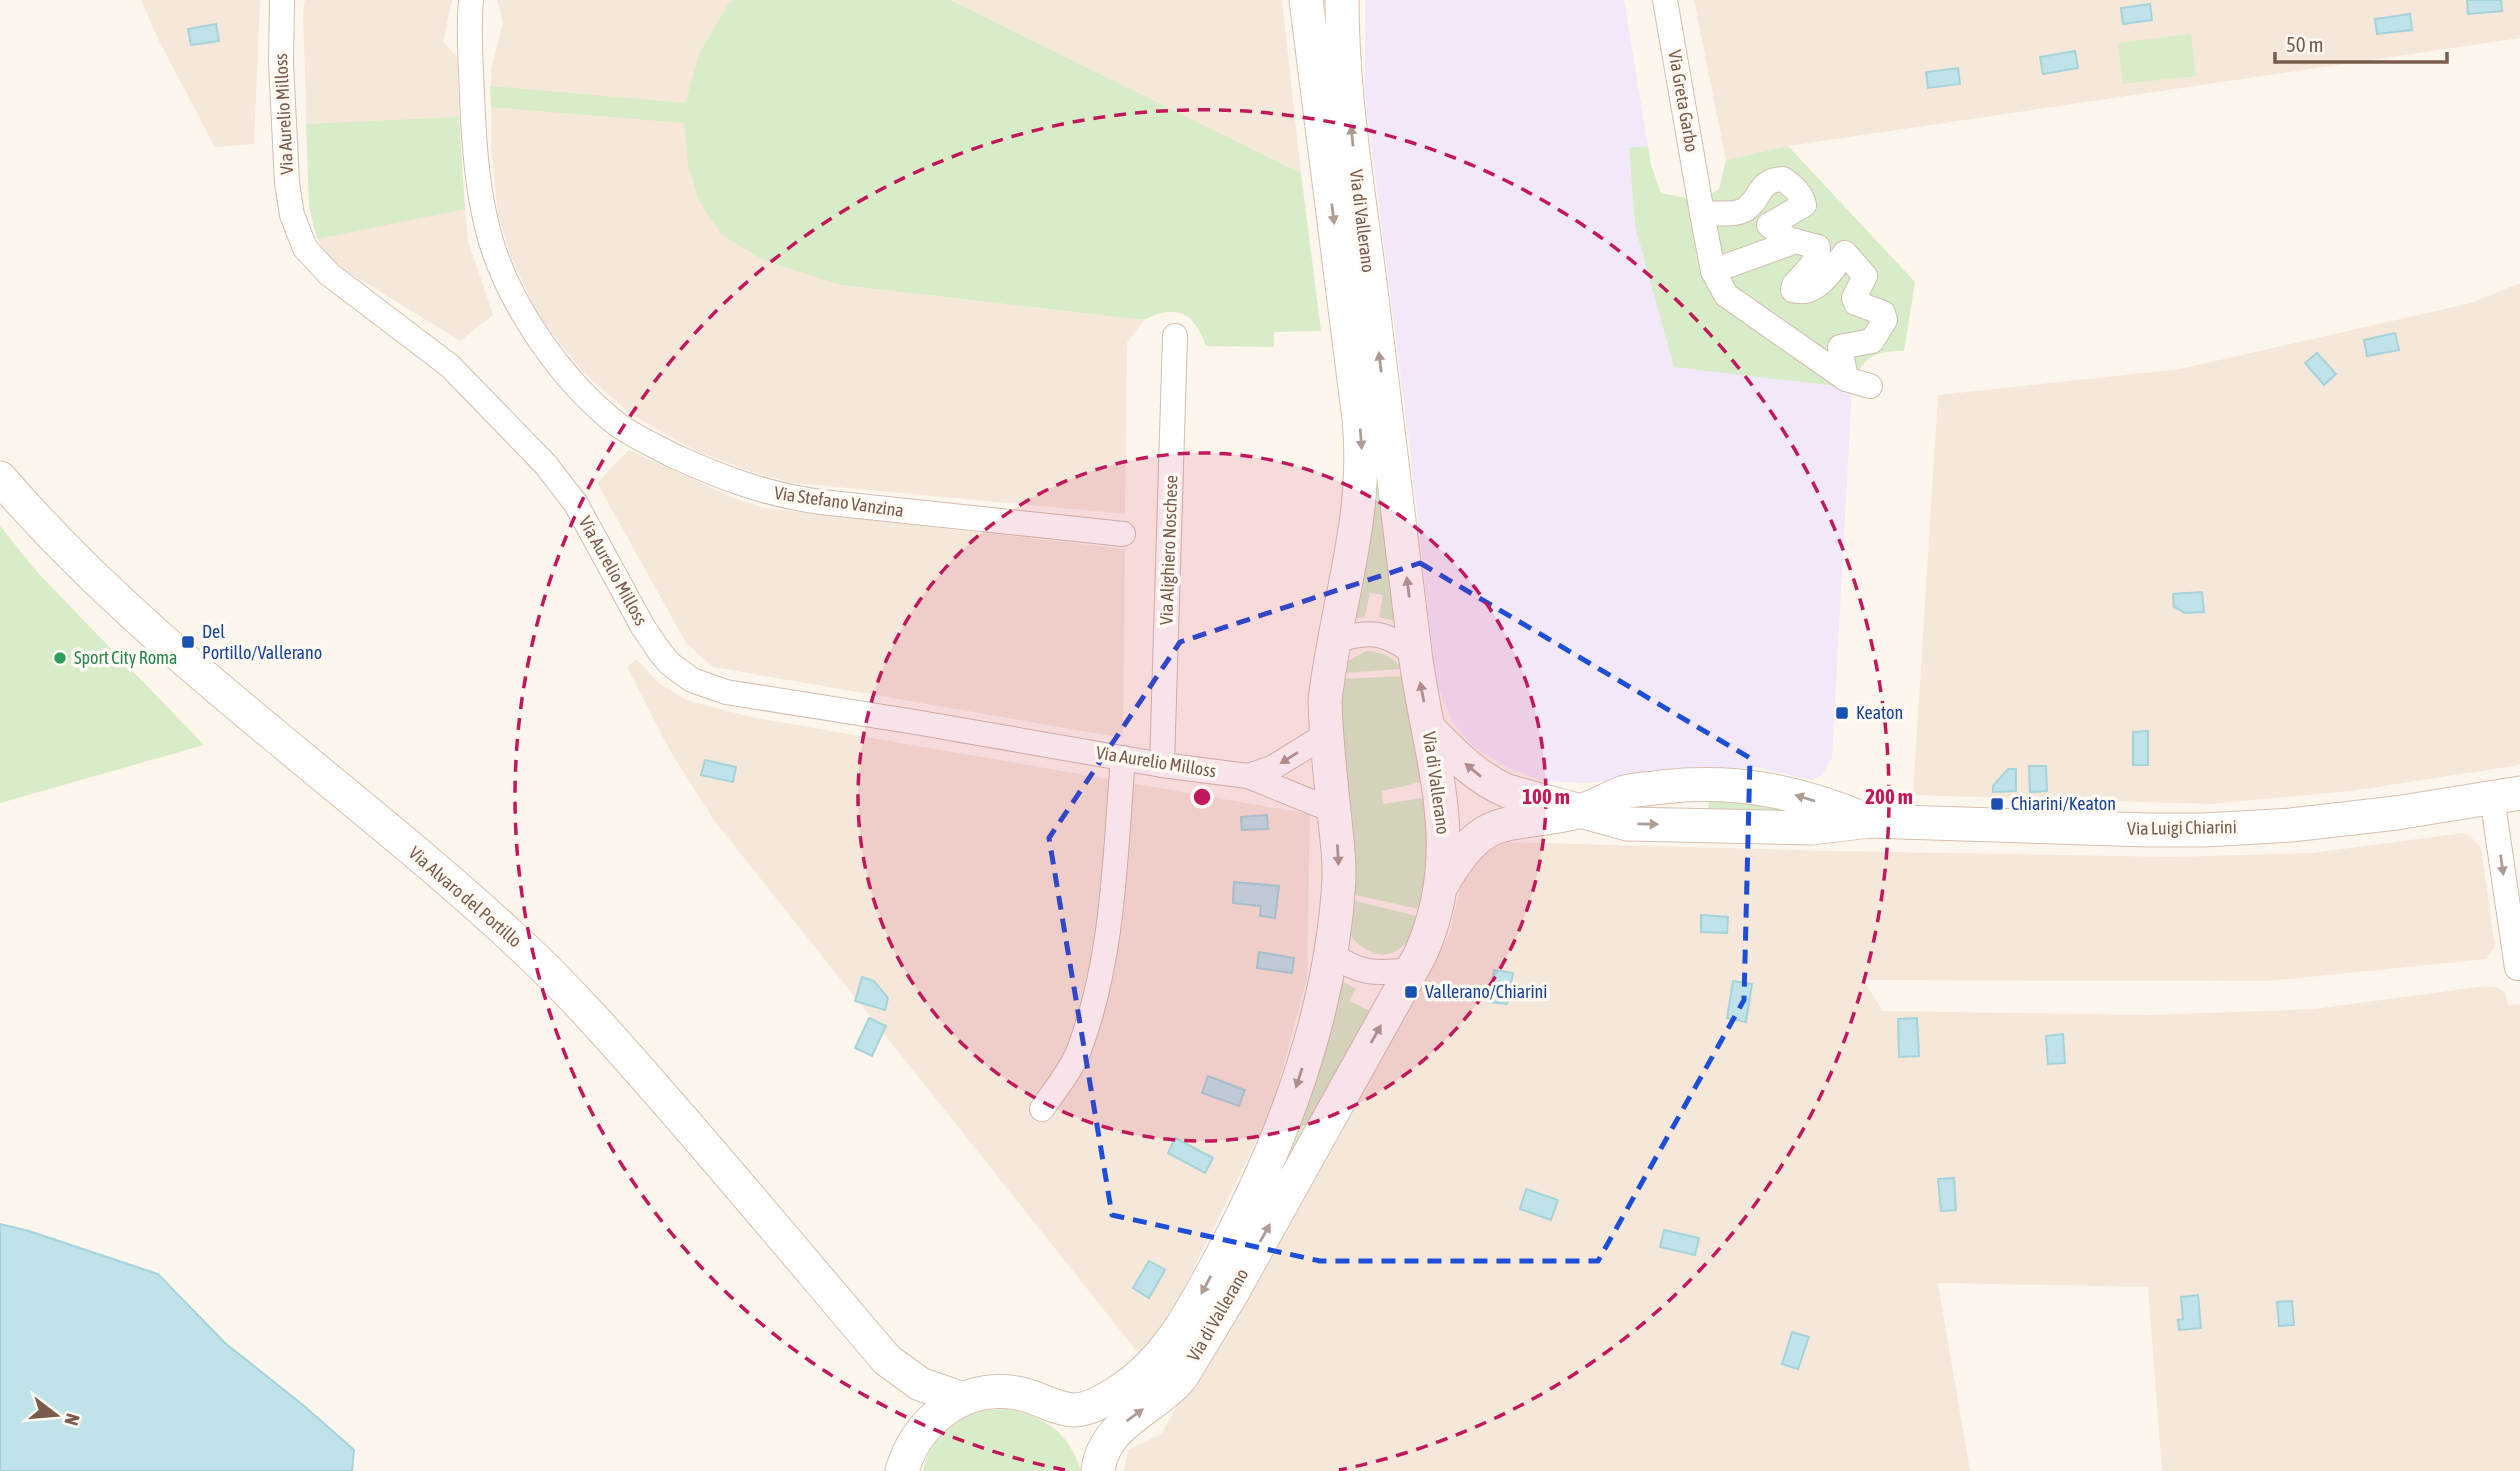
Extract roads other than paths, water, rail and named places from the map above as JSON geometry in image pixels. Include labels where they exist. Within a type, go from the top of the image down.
[{"type":"street","name":"Via Aurelio Milloss","points":[[282,0],[281,64],[287,183],[292,215],[305,248],[329,274],[450,366],[553,473],[576,504],[643,627],[670,664],[692,680],[726,692],[1162,765],[1248,776],[1334,811]]},
{"type":"street","name":"Via Stefano Vanzina","points":[[471,0],[474,130],[482,201],[491,241],[507,282],[537,334],[559,365],[610,418],[639,438],[698,467],[740,484],[780,495],[821,502],[1124,534]]},
{"type":"street","name":"Via di Vallerano","points":[[907,1459],[933,1418],[963,1399],[1000,1391],[1025,1395],[1069,1409],[1084,1409],[1122,1390],[1159,1359],[1192,1311],[1245,1210],[1278,1137],[1306,1058],[1330,951],[1339,879],[1325,701],[1356,538],[1362,447],[1306,0]]},
{"type":"street","name":"Via di Vallerano","points":[[1098,1470],[1104,1450],[1118,1428],[1172,1388],[1194,1359],[1411,970],[1429,932],[1440,889],[1445,856],[1444,827],[1416,655],[1355,166],[1342,0]]},
{"type":"street","name":"Via Greta Garbo","points":[[1665,0],[1713,271]]},
{"type":"street","points":[[1701,207],[1740,212],[1748,208],[1764,185],[1773,179],[1783,179],[1803,198],[1804,205],[1769,225],[1780,234],[1818,247],[1815,261],[1794,285],[1793,290],[1800,292],[1813,289],[1845,253],[1865,276],[1854,298],[1856,303],[1883,313],[1885,320],[1872,341],[1840,347],[1846,379]]},
{"type":"street","points":[[1796,241],[1713,271],[1726,295],[1846,379],[1870,386]]},
{"type":"street","name":"Via Alighiero Noschese","points":[[1162,765],[1175,336]]},
{"type":"street","name":"Via Alvaro del Portillo","points":[[0,478],[120,602],[463,892],[548,971],[689,1126],[887,1360],[919,1384],[963,1399]]},
{"type":"street","points":[[1335,641],[1356,634],[1377,634],[1393,639],[1416,655]]},
{"type":"street","name":"Via Luigi Chiarini","points":[[1429,729],[1471,770],[1493,785],[1628,824],[1812,828],[1869,821],[2147,830],[2215,829],[2344,820],[2506,795],[2517,968],[2520,968]]},
{"type":"street","name":"Via Aurelio Milloss","points":[[1248,776],[1272,768],[1327,734]]},
{"type":"street","points":[[1042,1110],[1078,1052],[1099,979],[1110,920],[1123,758]]},
{"type":"street","name":"Via Luigi Chiarini","points":[[1440,889],[1465,849],[1485,832],[1509,823],[1581,811]]},
{"type":"street","points":[[1330,951],[1343,962],[1363,971],[1381,974],[1411,970]]},
{"type":"street","name":"Via Alvaro del Portillo","points":[[887,1360],[910,1412],[907,1459]]},
{"type":"street","name":"Via di Vallerano","points":[[1054,1405],[1066,1414],[1080,1431],[1098,1470]]},
{"type":"water","points":[[2467,0],[2501,0],[2502,11],[2468,14]]},
{"type":"water","points":[[2150,4],[2152,20],[2123,24],[2121,8]]},
{"type":"water","points":[[2410,14],[2412,30],[2377,34],[2375,19]]},
{"type":"water","points":[[216,24],[219,41],[191,45],[188,29]]},
{"type":"water","points":[[2075,51],[2078,68],[2043,74],[2040,57]]},
{"type":"water","points":[[1958,68],[1960,84],[1928,88],[1926,72]]},
{"type":"water","points":[[2395,333],[2399,350],[2367,356],[2364,340]]},
{"type":"water","points":[[2317,353],[2336,374],[2324,385],[2305,363]]},
{"type":"water","points":[[2202,592],[2204,612],[2185,613],[2174,607],[2173,594]]},
{"type":"water","points":[[2148,731],[2148,765],[2133,765],[2133,732]]},
{"type":"water","points":[[705,760],[736,767],[733,782],[701,775]]},
{"type":"water","points":[[2029,766],[2046,766],[2047,791],[2030,792]]},
{"type":"water","points":[[2008,769],[2016,769],[2016,791],[1993,792],[1993,786]]},
{"type":"water","points":[[1267,815],[1268,829],[1242,830],[1241,817]]},
{"type":"water","points":[[1234,882],[1279,886],[1275,918],[1260,916],[1261,906],[1233,903]]},
{"type":"water","points":[[1701,915],[1728,917],[1727,933],[1701,932]]},
{"type":"water","points":[[1259,952],[1294,958],[1292,973],[1257,968]]},
{"type":"water","points":[[1494,970],[1513,973],[1507,1004],[1489,1002]]},
{"type":"water","points":[[862,977],[874,981],[888,998],[885,1010],[855,1001]]},
{"type":"water","points":[[1733,981],[1752,984],[1746,1022],[1727,1018]]},
{"type":"water","points":[[869,1018],[886,1026],[872,1056],[855,1048]]},
{"type":"water","points":[[1917,1018],[1919,1056],[1899,1057],[1898,1019]]},
{"type":"water","points":[[2063,1034],[2065,1063],[2048,1064],[2046,1036]]},
{"type":"water","points":[[1208,1076],[1245,1090],[1239,1106],[1202,1093]]},
{"type":"water","points":[[1175,1138],[1213,1158],[1205,1173],[1168,1153]]},
{"type":"water","points":[[1954,1178],[1956,1210],[1941,1211],[1938,1179]]},
{"type":"water","points":[[1526,1189],[1558,1200],[1551,1220],[1520,1209]]},
{"type":"water","points":[[0,1224],[158,1274],[225,1343],[354,1450],[352,1471],[0,1471]]},
{"type":"water","points":[[1664,1230],[1699,1238],[1695,1255],[1660,1247]]},
{"type":"water","points":[[1149,1261],[1165,1270],[1149,1298],[1133,1288]]},
{"type":"water","points":[[2198,1295],[2201,1328],[2179,1330],[2178,1320],[2183,1319],[2181,1297]]},
{"type":"water","points":[[2292,1301],[2294,1325],[2279,1326],[2277,1302]]},
{"type":"water","points":[[1792,1332],[1809,1337],[1798,1369],[1782,1364]]},
{"type":"place","name":"Del Portillo/Vallerano","points":[[188,642]]},
{"type":"place","name":"Sport City Roma","points":[[60,658]]},
{"type":"place","name":"Keaton","points":[[1842,713]]},
{"type":"place","name":"Chiarini/Keaton","points":[[1997,804]]},
{"type":"place","name":"Vallerano/Chiarini","points":[[1411,992]]}]
